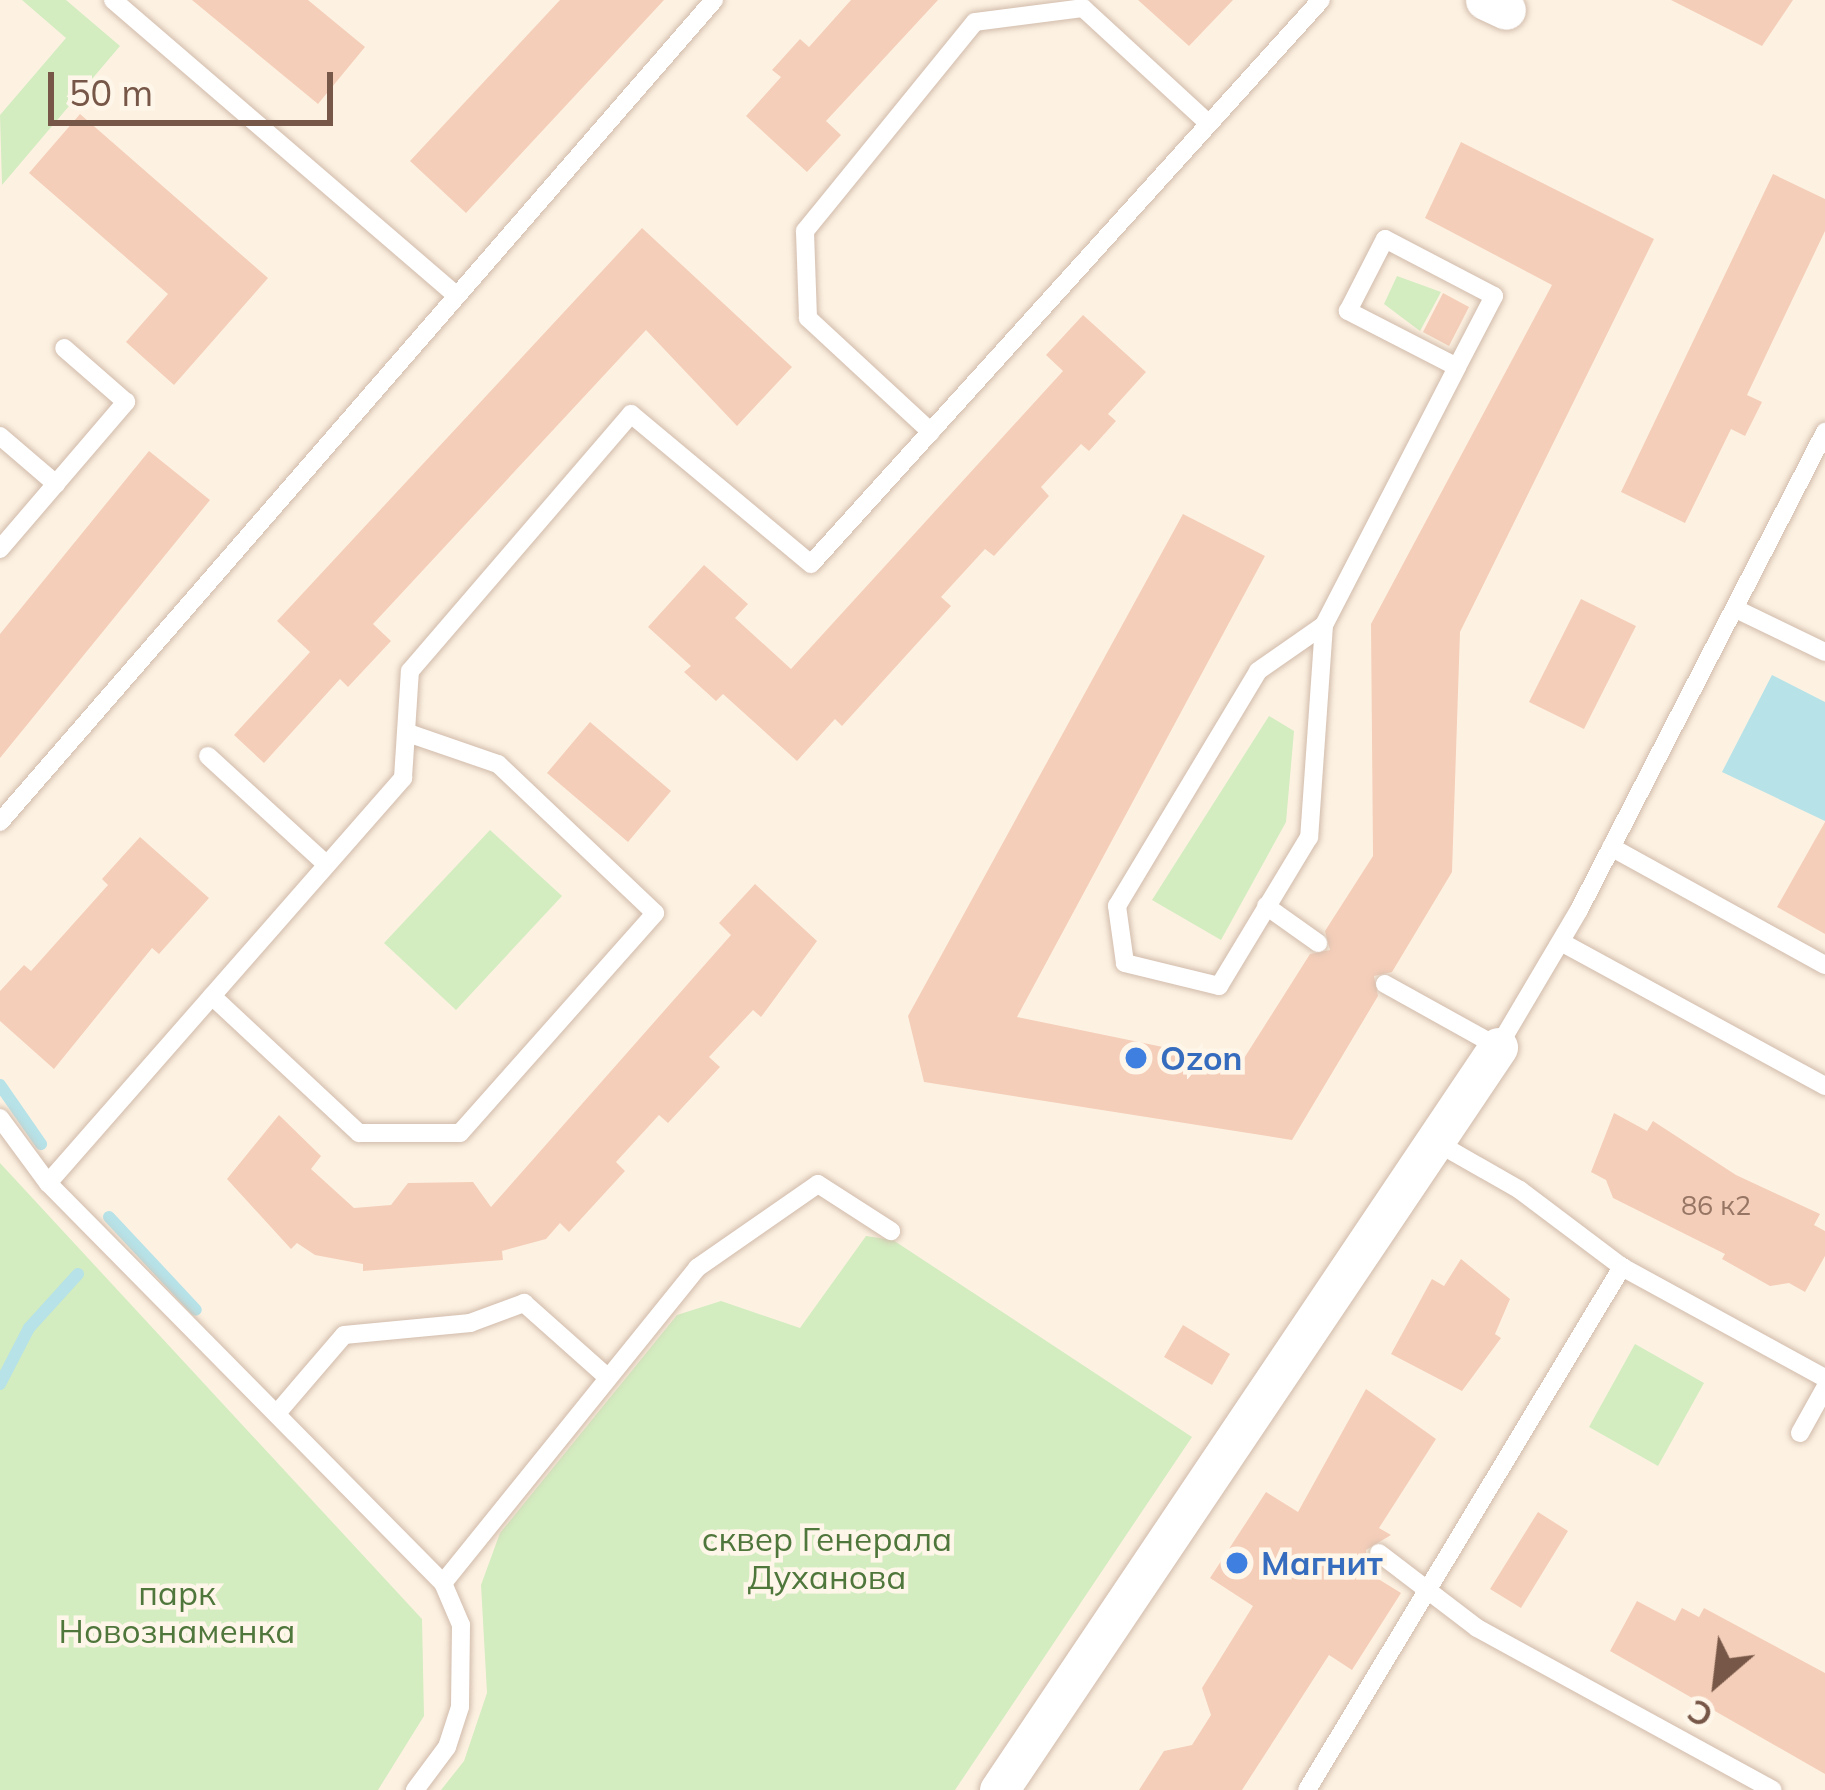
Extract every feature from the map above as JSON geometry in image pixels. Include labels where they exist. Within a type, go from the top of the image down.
[{"type":"street","points":[[999,1790],[1498,1047]]},
{"type":"lane","points":[[113,0],[454,292]]},
{"type":"lane","points":[[0,822],[454,292],[714,0]]},
{"type":"lane","points":[[48,1183],[403,778],[411,734],[410,671],[631,414],[811,564],[1206,121],[1321,0]]},
{"type":"lane","points":[[931,432],[808,318],[805,231],[975,22],[1083,8],[1206,121]]},
{"type":"lane","points":[[1324,625],[1258,671],[1117,907],[1125,963],[1220,986],[1309,837],[1324,625],[1495,296],[1385,239],[1348,310],[1457,367]]},
{"type":"lane","points":[[0,549],[126,402],[64,348]]},
{"type":"lane","points":[[1385,984],[1498,1047],[1561,942],[1825,432]]},
{"type":"lane","points":[[0,436],[56,484]]},
{"type":"lane","points":[[1736,609],[1825,652]]},
{"type":"lane","points":[[212,996],[359,1132],[460,1133],[656,913],[498,764],[411,734]]},
{"type":"lane","points":[[208,756],[326,864]]},
{"type":"lane","points":[[1611,847],[1825,965]]},
{"type":"lane","points":[[1266,906],[1318,943]]},
{"type":"lane","points":[[1561,942],[1825,1086]]},
{"type":"lane","points":[[0,1118],[48,1183],[443,1583],[461,1625],[460,1707],[447,1747],[415,1790]]},
{"type":"lane","points":[[1436,1142],[1520,1190],[1622,1267],[1825,1378]]},
{"type":"lane","points":[[443,1583],[697,1268],[818,1184],[891,1231]]},
{"type":"lane","points":[[1307,1790],[1435,1590],[1622,1267]]},
{"type":"lane","points":[[278,1412],[344,1335],[470,1323],[524,1304],[607,1377]]},
{"type":"lane","points":[[1800,1433],[1825,1388]]},
{"type":"lane","points":[[1379,1553],[1435,1590],[1477,1628],[1773,1790]]},
{"type":"green space","points":[[22,0],[66,0],[120,46],[2,185],[0,115],[66,38]]},
{"type":"green space","points":[[1397,276],[1441,292],[1420,331],[1384,304]]},
{"type":"green space","points":[[1269,716],[1294,731],[1286,822],[1221,940],[1152,900]]},
{"type":"green space","points":[[490,830],[562,896],[456,1010],[384,943]]},
{"type":"green space","name":"парк Новознаменка","points":[[0,1163],[422,1619],[424,1716],[378,1790],[0,1790]]},
{"type":"green space","name":"сквер Генерала Духанова","points":[[866,1236],[893,1240],[1192,1437],[955,1790],[441,1790],[464,1761],[487,1693],[481,1585],[500,1533],[677,1315],[721,1301],[800,1328]]},
{"type":"green space","points":[[1635,1344],[1704,1383],[1658,1466],[1589,1427]]},
{"type":"water","points":[[1772,675],[1825,702],[1825,821],[1722,772]]},
{"type":"building","points":[[192,0],[308,0],[365,47],[318,104]]},
{"type":"building","points":[[560,0],[664,0],[466,213],[410,161]]},
{"type":"building","points":[[851,0],[938,0],[826,121],[841,135],[807,172],[746,116],[781,77],[772,70],[800,39],[809,47]]},
{"type":"building","points":[[1138,0],[1233,0],[1189,46]]},
{"type":"building","points":[[1671,0],[1793,0],[1762,46]]},
{"type":"building","points":[[80,114],[268,278],[174,385],[126,342],[168,294],[29,173]]},
{"type":"building","points":[[1461,142],[1654,239],[1460,632],[1452,872],[1392,972],[1374,976],[1378,996],[1292,1140],[924,1082],[908,1016],[1183,514],[1265,556],[1017,1017],[1241,1063],[1310,954],[1330,950],[1325,931],[1373,856],[1371,624],[1552,285],[1425,218]]},
{"type":"building","points":[[1773,174],[1825,199],[1825,231],[1747,395],[1762,402],[1745,436],[1731,429],[1685,523],[1621,492]]},
{"type":"building","points":[[642,228],[792,367],[737,426],[646,330],[373,624],[391,641],[348,687],[340,679],[264,763],[234,735],[310,652],[277,621]]},
{"type":"building","points":[[1443,293],[1469,307],[1449,346],[1423,332]]},
{"type":"building","points":[[1083,315],[1146,372],[1108,414],[1116,421],[1089,451],[1081,444],[1041,487],[1049,496],[994,556],[985,549],[941,597],[951,606],[842,726],[835,719],[797,761],[723,694],[716,701],[684,672],[691,666],[648,627],[704,565],[748,604],[735,618],[791,669],[1063,371],[1046,355]]},
{"type":"building","points":[[149,451],[210,500],[0,758],[0,634]]},
{"type":"building","points":[[1581,599],[1636,626],[1584,729],[1529,702]]},
{"type":"building","points":[[590,722],[671,791],[628,842],[547,773]]},
{"type":"building","points":[[1825,822],[1825,934],[1777,907]]},
{"type":"building","points":[[140,837],[209,898],[159,954],[152,948],[54,1069],[0,1021],[0,991],[24,965],[31,971],[108,885],[102,879]]},
{"type":"building","points":[[755,884],[817,941],[761,1017],[753,1010],[709,1057],[720,1067],[668,1123],[659,1115],[616,1162],[625,1171],[569,1232],[560,1223],[546,1239],[502,1251],[503,1260],[363,1271],[363,1264],[315,1255],[297,1243],[291,1249],[227,1179],[279,1115],[321,1156],[311,1169],[354,1208],[391,1205],[408,1183],[473,1182],[491,1207],[731,935],[719,923]]},
{"type":"building","points":[[1614,1113],[1647,1131],[1653,1121],[1736,1175],[1820,1214],[1814,1225],[1825,1231],[1825,1256],[1805,1292],[1789,1283],[1770,1286],[1722,1259],[1725,1254],[1613,1198],[1606,1180],[1591,1172]]},
{"type":"building","points":[[1461,1259],[1510,1299],[1495,1334],[1501,1338],[1462,1391],[1391,1354],[1432,1279],[1444,1286]]},
{"type":"building","points":[[1183,1325],[1230,1354],[1212,1385],[1164,1357]]},
{"type":"building","points":[[1366,1389],[1436,1439],[1379,1528],[1391,1535],[1366,1550],[1367,1572],[1401,1593],[1352,1670],[1329,1655],[1242,1790],[1139,1790],[1164,1751],[1192,1745],[1211,1715],[1202,1688],[1253,1606],[1210,1578],[1266,1492],[1298,1512]]},
{"type":"building","points":[[1538,1512],[1568,1531],[1521,1608],[1490,1589]]},
{"type":"building","points":[[1637,1601],[1675,1621],[1682,1608],[1699,1617],[1704,1608],[1825,1673],[1825,1774],[1610,1651]]},
{"type":"waterway","points":[[0,1085],[41,1144]]},
{"type":"waterway","points":[[109,1217],[196,1310]]},
{"type":"waterway","points":[[0,1384],[29,1328],[78,1274]]},
{"type":"place","name":"Ozon","points":[[1136,1058]]},
{"type":"place","name":"Магнит","points":[[1237,1563]]}]
